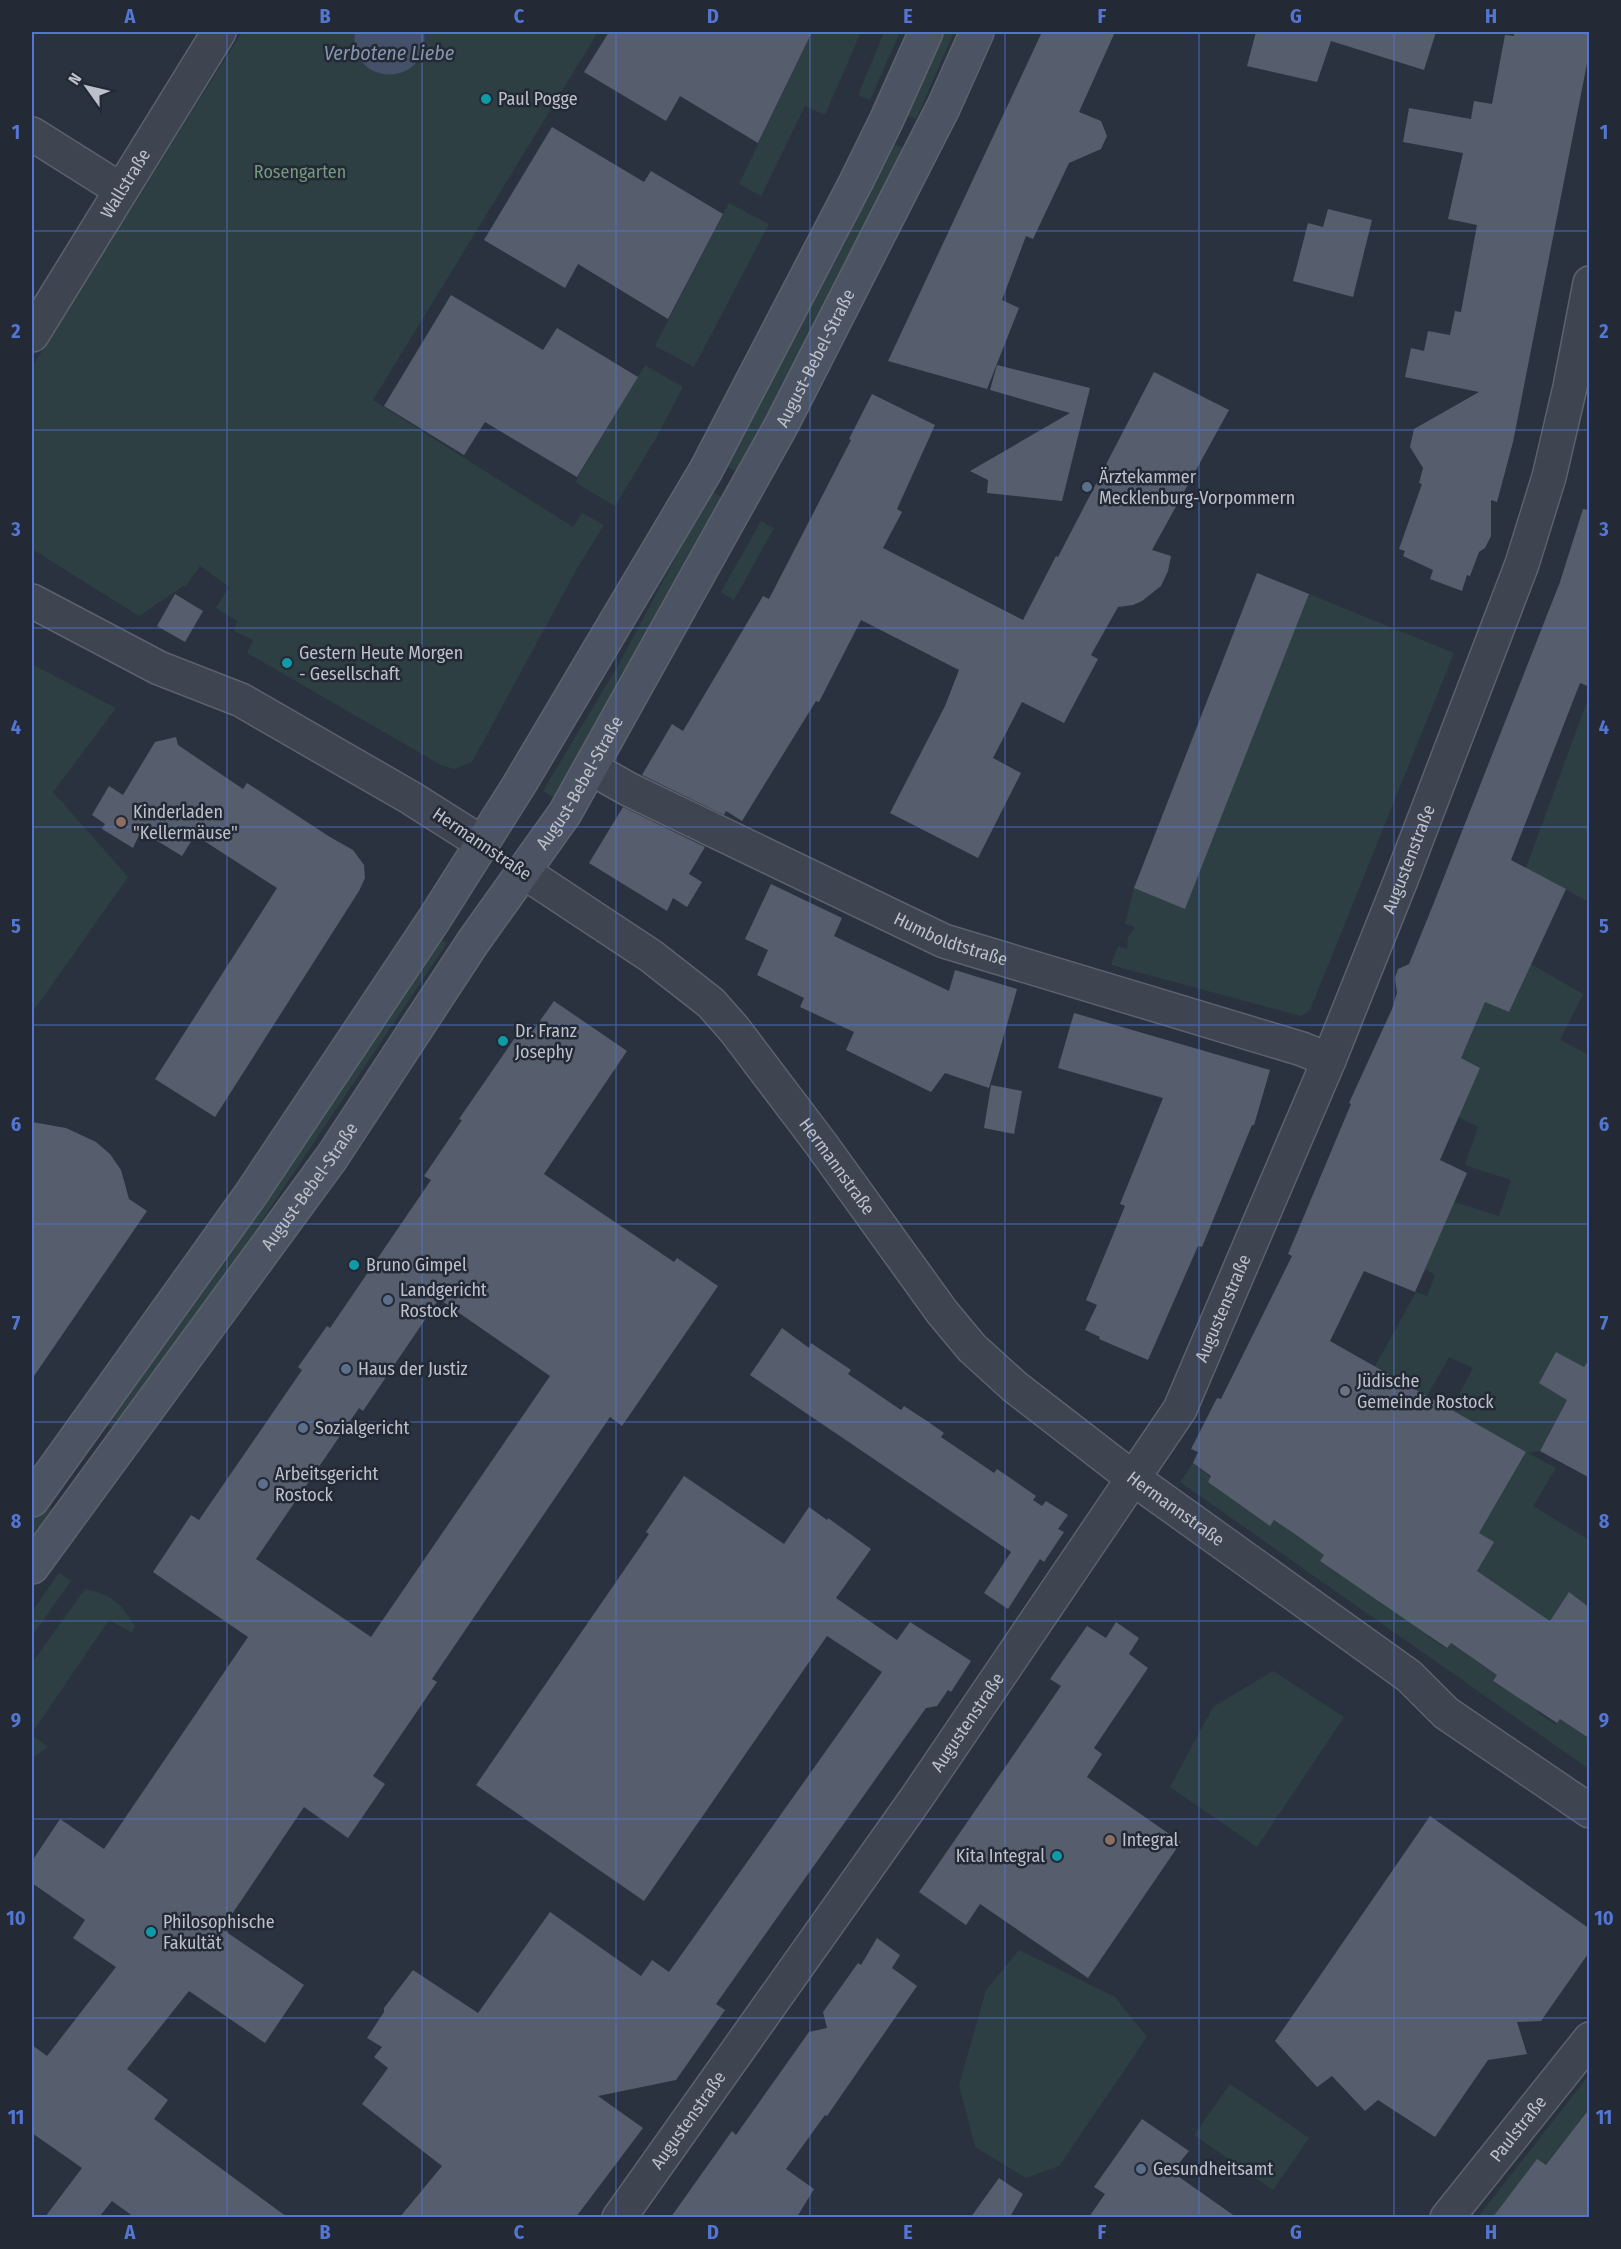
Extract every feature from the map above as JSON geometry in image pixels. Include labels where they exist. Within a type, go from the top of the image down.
[{"type":"main road","points":[[32,1500],[251,1194],[435,918],[523,779],[706,470],[856,182],[926,32]]},
{"type":"main road","name":"August-Bebel-Straße","points":[[32,1567],[332,1157],[457,965],[565,813],[781,426],[940,115],[977,32]]},
{"type":"main road","name":"Hermannstraße","points":[[482,843],[524,872]]},
{"type":"street","name":"Wallstraße","points":[[32,335],[219,32]]},
{"type":"street","points":[[32,134],[122,190]]},
{"type":"street","name":"Augustenstraße","points":[[619,2217],[915,1800],[1180,1410],[1329,1060],[1401,880],[1522,564],[1549,477],[1570,387],[1590,283]]},
{"type":"street","name":"Hermannstraße","points":[[32,601],[159,668],[241,700],[411,798],[482,843]]},
{"type":"street","name":"Humboldtstraße","points":[[591,768],[628,789],[944,941],[1302,1049],[1329,1060]]},
{"type":"street","name":"Hermannstraße","points":[[524,872],[651,956],[711,1003],[734,1029],[859,1195],[942,1311],[972,1348],[1015,1387],[1134,1479],[1409,1676],[1446,1713],[1590,1811]]},
{"type":"street","name":"Paulstraße","points":[[1447,2217],[1590,2039]]},
{"type":"green space","name":"Rosengarten","points":[[242,32],[598,32],[373,400],[573,527],[582,513],[604,525],[579,565],[472,762],[454,769],[441,765],[247,653],[253,640],[234,631],[237,621],[216,608],[229,587],[200,566],[186,586],[139,616],[32,549],[32,367]]},
{"type":"green space","points":[[812,32],[861,32],[825,115],[805,106],[761,196],[739,184]]},
{"type":"green space","points":[[884,32],[900,32],[870,100],[858,95]]},
{"type":"green space","points":[[933,32],[954,32],[916,119],[898,112]]},
{"type":"green space","points":[[891,143],[907,150],[740,473],[724,465]]},
{"type":"green space","points":[[729,203],[769,224],[694,367],[655,346]]},
{"type":"green space","points":[[645,365],[683,387],[655,440],[615,506],[575,482]]},
{"type":"green space","points":[[711,491],[725,499],[628,674],[553,797],[543,791],[620,662]]},
{"type":"green space","points":[[761,521],[774,528],[734,600],[721,592]]},
{"type":"green space","points":[[1309,594],[1454,653],[1310,1010],[1301,1016],[1111,965],[1118,946],[1127,949],[1128,937],[1135,927],[1125,924],[1134,888],[1185,908]]},
{"type":"green space","points":[[32,664],[116,708],[53,792],[128,877],[32,1013]]},
{"type":"green space","points":[[1589,696],[1589,902],[1526,868]]},
{"type":"green space","points":[[435,937],[447,943],[203,1309],[115,1429],[106,1425],[100,1418]]},
{"type":"green space","points":[[1531,964],[1583,994],[1560,1040],[1589,1055],[1589,1357],[1540,1451],[1528,1453],[1556,1468],[1533,1506],[1589,1540],[1589,1607],[1569,1593],[1550,1621],[1477,1571],[1493,1542],[1472,1529],[1492,1511],[1526,1453],[1451,1410],[1473,1368],[1449,1357],[1427,1396],[1375,1366],[1416,1292],[1427,1296],[1435,1275],[1425,1269],[1454,1202],[1499,1216],[1511,1180],[1465,1165],[1478,1127],[1439,1107],[1457,1067],[1466,993],[1509,1012]]},
{"type":"green space","points":[[1193,1463],[1270,1525],[1274,1520],[1324,1555],[1320,1561],[1338,1574],[1380,1593],[1377,1600],[1395,1613],[1399,1607],[1432,1629],[1428,1636],[1446,1649],[1450,1643],[1497,1675],[1493,1682],[1511,1693],[1515,1688],[1541,1706],[1537,1712],[1556,1725],[1560,1719],[1589,1739],[1589,1769],[1180,1482]]},
{"type":"green space","points":[[42,1504],[48,1505],[52,1510],[32,1538],[32,1518]]},
{"type":"green space","points":[[59,1573],[71,1581],[32,1636],[32,1611]]},
{"type":"green space","points":[[85,1589],[115,1601],[135,1626],[132,1633],[109,1620],[32,1733],[32,1663]]},
{"type":"green space","points":[[1273,1671],[1344,1717],[1257,1847],[1170,1787],[1213,1707]]},
{"type":"green space","points":[[32,1735],[48,1747],[32,1758]]},
{"type":"green space","points":[[1019,1950],[1115,1997],[1147,2037],[1059,2166],[1026,2178],[975,2147],[959,2085],[986,1990]]},
{"type":"green space","points":[[1589,2075],[1589,2217],[1478,2217]]},
{"type":"green space","points":[[1230,2084],[1309,2138],[1273,2190],[1194,2135]]},
{"type":"water","name":"Verbotene Liebe","points":[[355,32],[424,32],[423,51],[415,64],[403,72],[389,74],[375,72],[363,64],[356,50]]},
{"type":"building","points":[[609,32],[812,32],[758,143],[680,96],[666,121],[584,72]]},
{"type":"building","points":[[1042,32],[1115,32],[1079,112],[1101,121],[1107,136],[1101,149],[1069,163],[1033,239],[1026,236],[1002,300],[1019,308],[987,389],[888,361]]},
{"type":"building","points":[[1256,32],[1436,32],[1424,70],[1331,41],[1317,82],[1247,66]]},
{"type":"building","points":[[1514,32],[1590,32],[1590,48],[1513,442],[1497,502],[1491,500],[1491,536],[1485,548],[1479,552],[1470,576],[1467,575],[1462,591],[1430,579],[1433,570],[1403,556],[1405,551],[1399,549],[1422,484],[1419,483],[1423,468],[1410,447],[1414,429],[1479,392],[1405,377],[1411,348],[1424,351],[1428,331],[1450,335],[1455,311],[1461,312],[1477,225],[1448,219],[1463,153],[1403,142],[1409,108],[1471,119],[1474,101],[1492,104],[1505,35],[1514,36]]},
{"type":"building","points":[[552,127],[644,182],[651,171],[723,214],[668,319],[578,264],[565,288],[484,240]]},
{"type":"building","points":[[1328,209],[1372,220],[1353,297],[1293,281],[1308,223],[1323,227]]},
{"type":"building","points":[[451,295],[543,350],[557,328],[638,377],[577,477],[485,422],[464,455],[384,406]]},
{"type":"building","points":[[997,365],[1090,388],[1062,501],[987,493],[988,480],[970,471],[1070,413],[990,390]]},
{"type":"building","points":[[1154,372],[1229,410],[1152,550],[1171,556],[1168,571],[1161,586],[1142,601],[1118,607],[1091,655],[1098,659],[1064,723],[1022,702],[993,758],[1021,773],[978,858],[890,813],[945,706],[959,670],[861,620],[819,702],[816,701],[742,821],[726,811],[724,815],[642,775],[672,724],[683,731],[763,596],[769,599],[851,440],[849,439],[872,394],[935,425],[897,509],[902,512],[883,548],[1023,620]]},
{"type":"building","points":[[1583,509],[1590,510],[1590,687],[1580,683],[1511,860],[1566,889],[1509,1012],[1485,1002],[1461,1058],[1480,1068],[1440,1160],[1467,1173],[1415,1292],[1364,1271],[1330,1341],[1526,1452],[1479,1533],[1494,1542],[1477,1571],[1550,1621],[1569,1592],[1590,1608],[1590,1739],[1560,1719],[1557,1723],[1493,1681],[1497,1675],[1451,1643],[1447,1648],[1320,1561],[1324,1555],[1299,1537],[1274,1520],[1270,1526],[1208,1482],[1211,1476],[1193,1463],[1198,1452],[1191,1449],[1217,1398],[1221,1399],[1292,1256],[1288,1254],[1351,1104],[1349,1103],[1392,1009],[1397,993],[1395,978],[1398,969],[1409,964],[1433,905],[1560,582]]},
{"type":"building","points":[[1257,573],[1309,594],[1185,909],[1134,888]]},
{"type":"building","points":[[175,594],[203,611],[185,642],[157,626]]},
{"type":"building","points":[[176,737],[178,745],[243,789],[247,783],[353,850],[364,865],[365,878],[359,891],[215,1117],[155,1079],[277,888],[195,835],[182,856],[141,831],[133,848],[102,829],[105,824],[92,815],[109,786],[123,795],[155,742]]},
{"type":"building","points":[[623,807],[705,847],[689,874],[702,882],[687,907],[673,898],[667,911],[589,863]]},
{"type":"building","points":[[771,884],[842,918],[834,936],[949,991],[955,970],[1017,989],[989,1088],[945,1073],[931,1092],[846,1050],[854,1032],[800,1007],[804,998],[757,975],[768,950],[745,939]]},
{"type":"building","points":[[554,1001],[627,1051],[544,1174],[674,1262],[677,1258],[718,1286],[622,1426],[610,1417],[432,1679],[437,1682],[373,1776],[385,1784],[348,1838],[304,1807],[222,1929],[304,1985],[265,2043],[189,1991],[127,2069],[168,2100],[154,2119],[287,2217],[134,2217],[112,2201],[99,2217],[45,2217],[82,2168],[32,2133],[32,2045],[47,2056],[116,1967],[73,1938],[85,1920],[32,1883],[32,1861],[60,1819],[104,1849],[248,1637],[153,1572],[191,1515],[199,1520],[302,1370],[298,1367],[327,1326],[330,1328],[431,1180],[424,1176],[462,1120],[459,1119],[523,1026],[532,1032]],"holes":[[[439,1299],[550,1376],[371,1637],[256,1559],[359,1408],[363,1411]]]},
{"type":"building","points":[[1074,1013],[1270,1070],[1254,1125],[1252,1125],[1202,1247],[1198,1246],[1148,1360],[1099,1339],[1100,1337],[1085,1330],[1097,1305],[1086,1300],[1125,1206],[1120,1204],[1163,1098],[1058,1068]]},
{"type":"building","points":[[991,1085],[1022,1091],[1014,1134],[984,1128]]},
{"type":"building","points":[[32,1122],[66,1128],[96,1142],[110,1154],[121,1170],[129,1199],[147,1211],[32,1379]]},
{"type":"building","points":[[782,1328],[809,1348],[811,1343],[851,1370],[848,1374],[901,1410],[904,1406],[927,1421],[944,1433],[941,1437],[994,1473],[997,1469],[1036,1496],[1033,1500],[1042,1506],[1046,1501],[1068,1515],[1058,1529],[1064,1532],[1044,1562],[1040,1559],[1008,1609],[984,1593],[1011,1552],[750,1375]]},
{"type":"building","points":[[1556,1352],[1584,1367],[1590,1357],[1590,1478],[1540,1451],[1567,1400],[1539,1383]]},
{"type":"building","points":[[684,1476],[784,1544],[809,1507],[827,1520],[828,1518],[871,1549],[836,1598],[897,1640],[910,1622],[971,1661],[951,1692],[948,1690],[937,1706],[926,1708],[716,2004],[725,2010],[676,2080],[598,2096],[643,2128],[576,2217],[400,2217],[442,2166],[362,2104],[388,2068],[374,2057],[382,2047],[367,2038],[384,2012],[384,2008],[413,1970],[478,2013],[550,1912],[641,1976],[652,1960],[669,1972],[882,1672],[827,1636],[644,1901],[476,1785],[649,1534],[646,1532]]},
{"type":"building","name":"Kita Integral","points":[[1116,1622],[1139,1638],[1129,1654],[1148,1668],[1094,1748],[1102,1754],[1087,1777],[1181,1842],[1088,1978],[980,1904],[966,1925],[919,1892],[1061,1686],[1050,1679],[1087,1626],[1106,1638]]},
{"type":"building","points":[[1430,1816],[1590,1929],[1590,1951],[1541,2021],[1517,2022],[1527,2054],[1488,2060],[1435,2137],[1378,2100],[1365,2111],[1332,2076],[1317,2087],[1275,2041]]},
{"type":"building","points":[[877,1938],[900,1955],[892,1968],[917,1986],[827,2116],[825,2115],[786,2169],[814,2189],[797,2217],[671,2217],[732,2131],[736,2135],[809,2032],[827,2028],[823,2012],[858,1963],[861,1965]]},
{"type":"building","points":[[1590,2108],[1590,2217],[1493,2217],[1537,2159],[1546,2165]]},
{"type":"building","name":"Gesundheitsamt","points":[[1142,2119],[1189,2151],[1172,2172],[1236,2217],[1089,2217],[1105,2194],[1094,2187]]},
{"type":"building","points":[[999,2178],[1023,2194],[1010,2217],[971,2217]]},
{"type":"place","name":"Paul Pogge","points":[[486,99]]},
{"type":"place","name":"Ärztekammer Mecklenburg-Vorpommern","points":[[1087,487]]},
{"type":"place","name":"Gestern Heute Morgen - Gesellschaft","points":[[287,663]]},
{"type":"place","name":"Kinderladen \"Kellermäuse\"","points":[[121,822]]},
{"type":"place","name":"Dr. Franz Josephy","points":[[503,1041]]},
{"type":"place","name":"Bruno Gimpel","points":[[354,1265]]},
{"type":"place","name":"Landgericht Rostock","points":[[388,1300]]},
{"type":"place","name":"Haus der Justiz","points":[[346,1369]]},
{"type":"place","name":"Jüdische Gemeinde Rostock","points":[[1345,1391]]},
{"type":"place","name":"Sozialgericht","points":[[303,1428]]},
{"type":"place","name":"Arbeitsgericht Rostock","points":[[263,1484]]},
{"type":"place","name":"Integral","points":[[1110,1840]]},
{"type":"place","name":"Kita Integral","points":[[1057,1856]]},
{"type":"place","name":"Philosophische Fakultät","points":[[151,1932]]},
{"type":"place","name":"Gesundheitsamt","points":[[1141,2169]]}]
